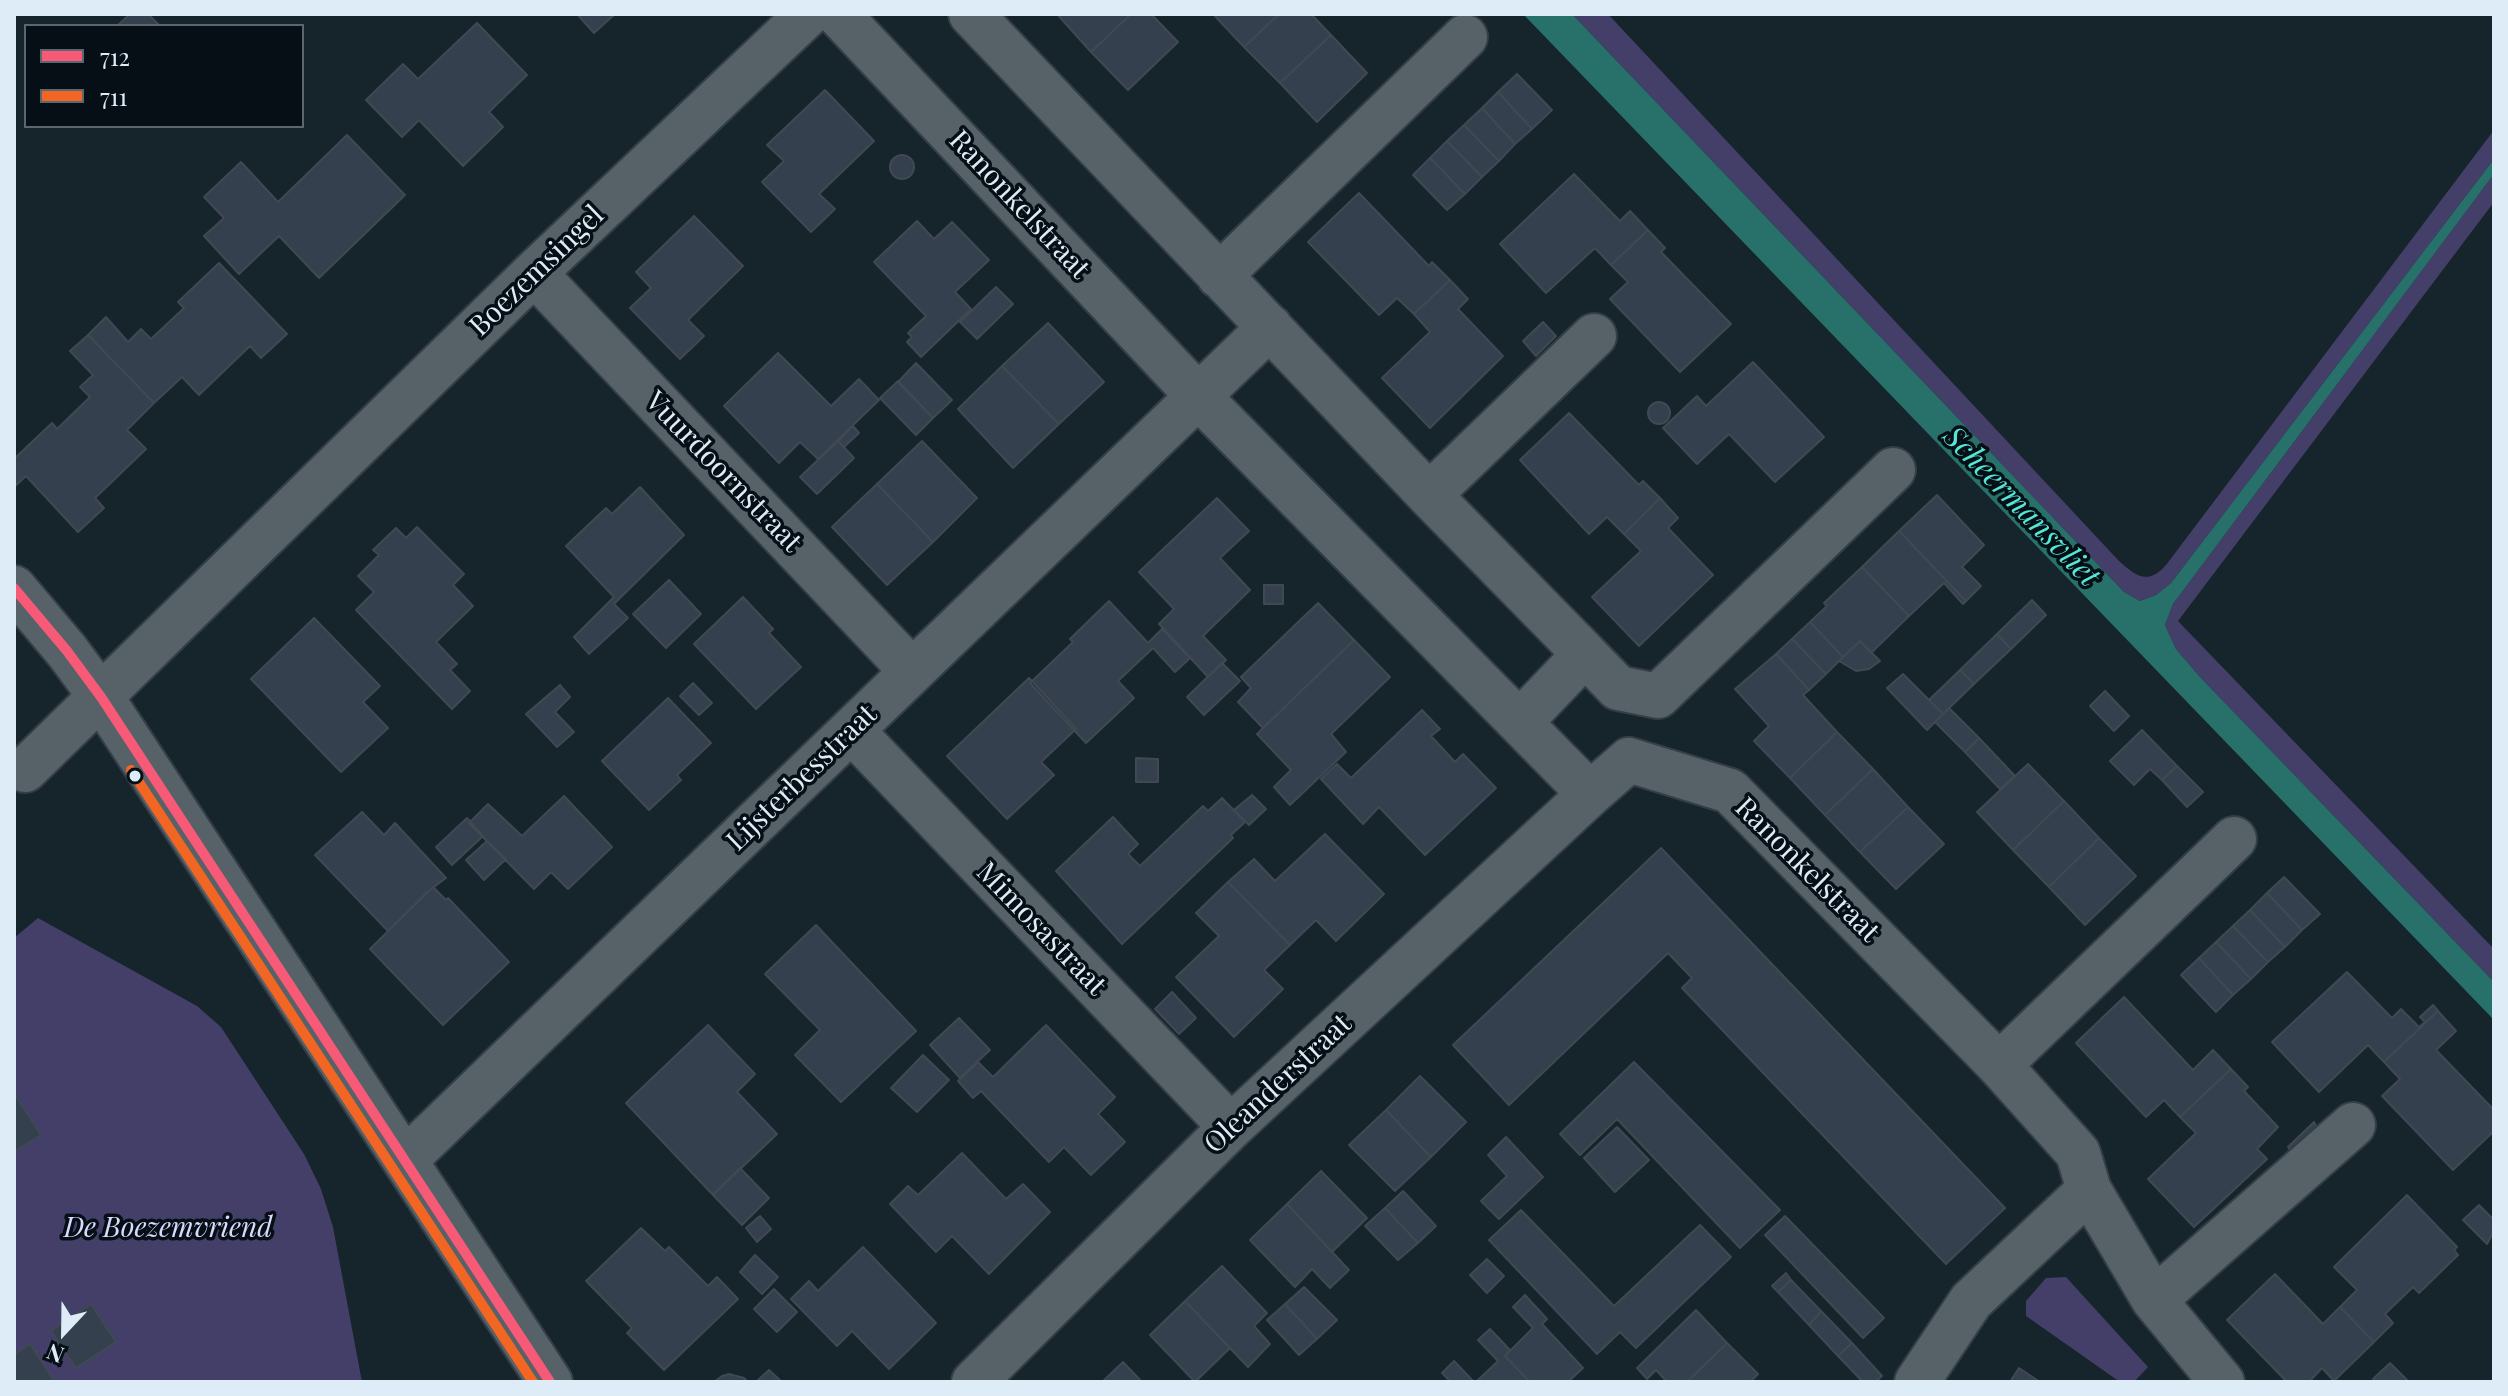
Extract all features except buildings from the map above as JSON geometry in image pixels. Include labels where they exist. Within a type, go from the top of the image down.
[{"type":"street","name":"Boezemsingel","points":[[25,770],[534,273],[808,14]]},
{"type":"street","name":"Ranonkelstraat","points":[[838,14],[1199,397],[1590,794],[1629,760],[1730,791],[1999,1065],[2078,1153],[2089,1190],[2154,1300],[2222,1382]]},
{"type":"street","points":[[971,14],[1429,495],[1618,688],[1658,696],[1893,470]]},
{"type":"street","points":[[1219,276],[1465,37]]},
{"type":"street","name":"Vuurdoornstraat","points":[[534,273],[912,671]]},
{"type":"street","points":[[1199,397],[1270,327]]},
{"type":"street","points":[[1429,495],[1594,336]]},
{"type":"street","name":"Lijsterbesstraat","points":[[405,1160],[1199,397]]},
{"type":"street","points":[[14,588],[101,697],[550,1382]]},
{"type":"street","points":[[1521,721],[1585,654]]},
{"type":"street","name":"Mimosastraat","points":[[852,731],[1231,1127]]},
{"type":"street","name":"Oleanderstraat","points":[[974,1382],[1231,1127],[1590,794]]},
{"type":"street","points":[[1999,1065],[2234,839]]},
{"type":"street","points":[[2154,1300],[2353,1125]]},
{"type":"street","points":[[1917,1382],[1971,1301],[2089,1190]]},
{"type":"green space","points":[[1572,14],[1608,14],[2119,561],[2137,575],[2148,577],[2166,565],[2494,130],[2494,159],[2171,583],[2156,595],[2140,601],[2124,592]]},
{"type":"green space","points":[[2494,174],[2494,202],[2178,621],[2494,949],[2494,982],[2200,677],[2176,649],[2165,625],[2173,604]]},
{"type":"green space","name":"De Boezemvriend","points":[[38,918],[197,1006],[221,1027],[304,1154],[321,1189],[333,1227],[362,1382],[14,1382],[14,938]]},
{"type":"green space","points":[[2066,1277],[2148,1367],[2134,1382],[2120,1382],[2026,1316],[2026,1301],[2046,1278]]},
{"type":"water","name":"Scheermansvliet","points":[[1523,14],[1572,14],[2124,592],[2140,601],[2156,595],[2171,583],[2494,159],[2494,174],[2173,604],[2165,625],[2176,649],[2200,677],[2494,982],[2494,1020]]},
{"type":"transit line","name":"712","points":[[14,588],[101,697],[550,1382]]},
{"type":"transit line","name":"711","points":[[131,770],[533,1382]]}]
